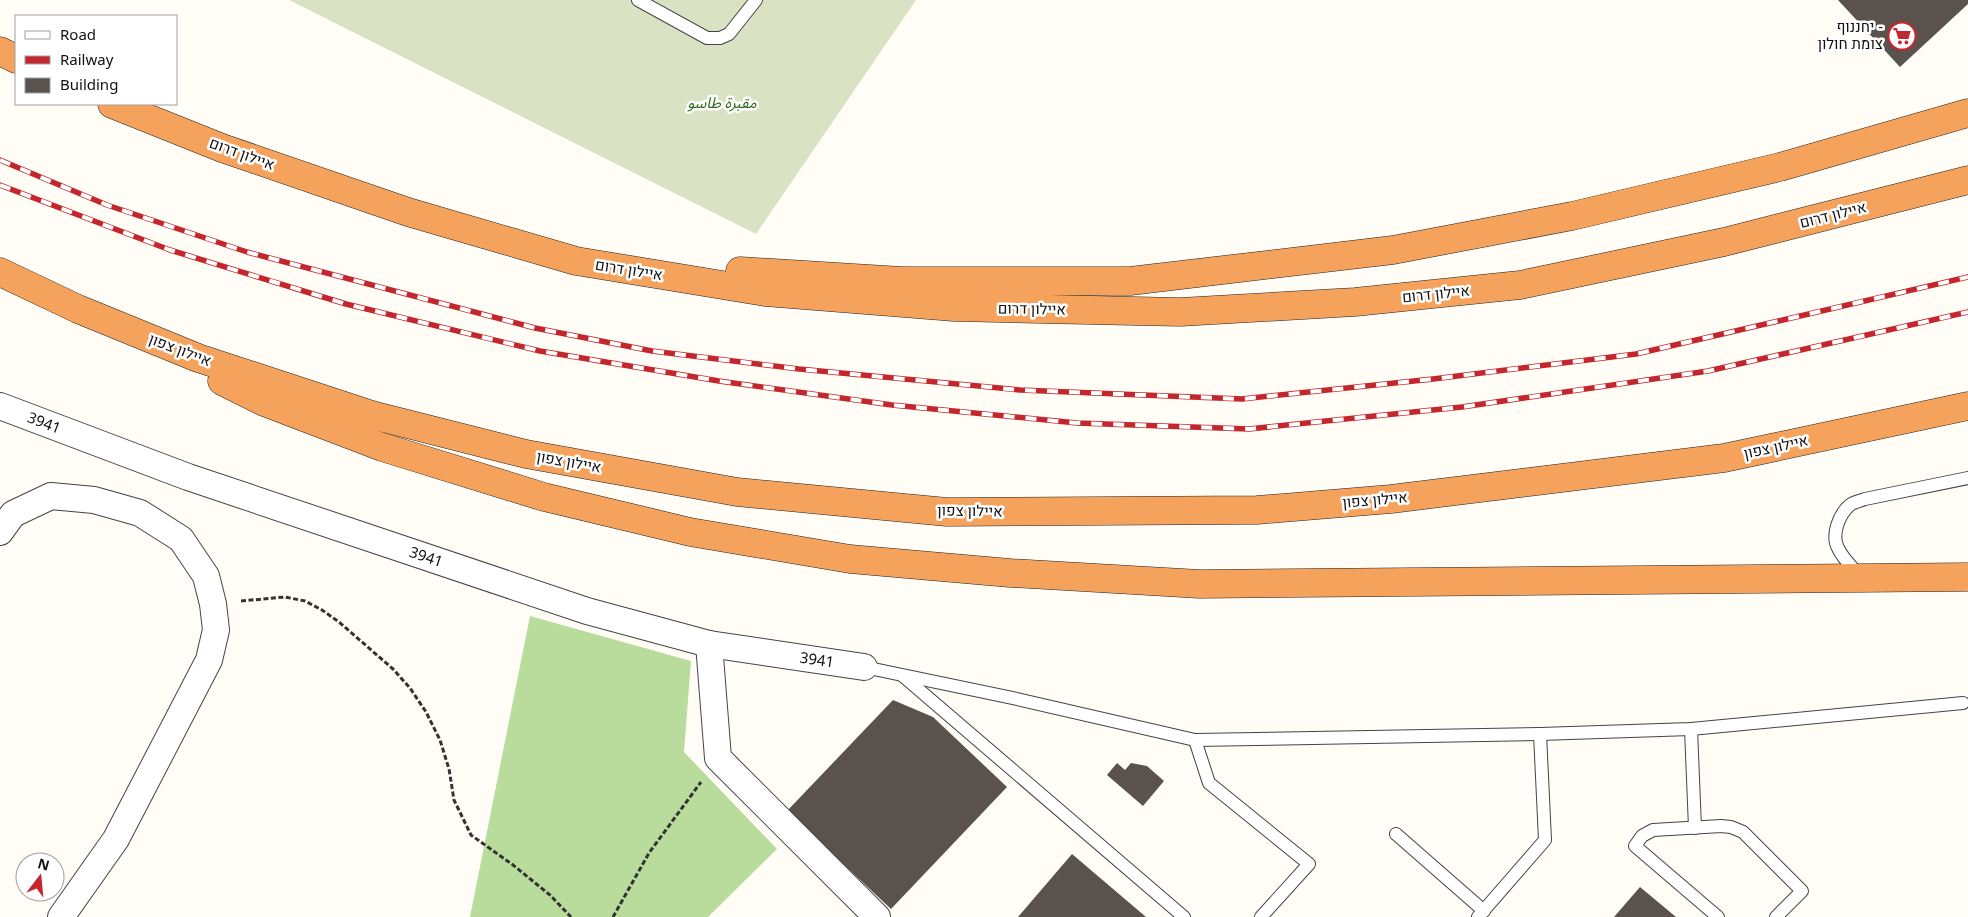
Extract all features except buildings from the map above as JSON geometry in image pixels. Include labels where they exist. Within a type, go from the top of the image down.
[{"type":"highway","points":[[0,51],[15,58]]},
{"type":"highway","name":"איילון דרום","points":[[114,105],[222,148],[408,212],[576,261],[765,292],[954,307],[1180,312],[1355,302],[1520,285],[1724,242],[1968,180]]},
{"type":"highway","points":[[576,261],[902,282],[1130,281],[1393,250],[1572,216],[1780,167],[1968,113]]},
{"type":"highway","name":"איילון צפון","points":[[0,272],[78,309],[198,358],[372,415],[526,454],[737,492],[947,512],[1257,510],[1392,499],[1724,458],[1968,406]]},
{"type":"highway","points":[[78,309],[264,402],[382,447],[544,497],[690,532],[850,559],[1010,573],[1200,584],[1968,577]]},
{"type":"street","name":"3941","points":[[0,406],[188,477],[586,611],[709,644],[864,667]]},
{"type":"street","points":[[0,532],[13,514],[51,496],[94,500],[140,514],[181,539],[206,576],[213,604],[216,630],[209,660],[116,839],[61,917]]},
{"type":"street","points":[[709,644],[718,758],[877,917]]},
{"type":"lane","points":[[638,0],[707,38],[720,38],[729,34],[756,0]]},
{"type":"lane","points":[[1861,577],[1836,546],[1835,536],[1838,524],[1842,513],[1851,504],[1864,499],[1968,478]]},
{"type":"lane","points":[[864,667],[1017,699],[1195,740],[1540,734],[1691,729],[1963,703]]},
{"type":"lane","points":[[901,675],[1184,917]]},
{"type":"lane","points":[[1691,729],[1695,828]]},
{"type":"lane","points":[[1396,834],[1481,914],[1545,840],[1540,734]]},
{"type":"lane","points":[[1195,740],[1209,783],[1309,864],[1261,917]]},
{"type":"lane","points":[[1718,917],[1635,846],[1642,836],[1653,830],[1695,828],[1732,827],[1743,832],[1802,891],[1776,917]]},
{"type":"path","points":[[213,604],[285,597],[305,601],[322,610],[365,643],[410,688],[426,712],[440,740],[449,769],[454,800],[471,835],[513,865],[550,895],[571,917]]},
{"type":"path","points":[[612,917],[649,853],[718,758]]},
{"type":"green space","name":"مقبرة طاسو","points":[[289,0],[916,0],[756,234]]},
{"type":"green space","points":[[530,616],[691,661],[684,752],[777,849],[708,917],[470,917]]},
{"type":"railway","points":[[0,160],[107,205],[247,252],[535,328],[652,351],[799,369],[1020,390],[1242,399],[1433,379],[1636,354],[1968,277]]},
{"type":"railway","points":[[0,185],[170,250],[346,304],[540,351],[719,381],[892,405],[1077,423],[1249,429],[1462,407],[1708,371],[1968,312]]},
{"type":"place","name":"יחננוף - צומת חולון","points":[[1902,36]]}]
